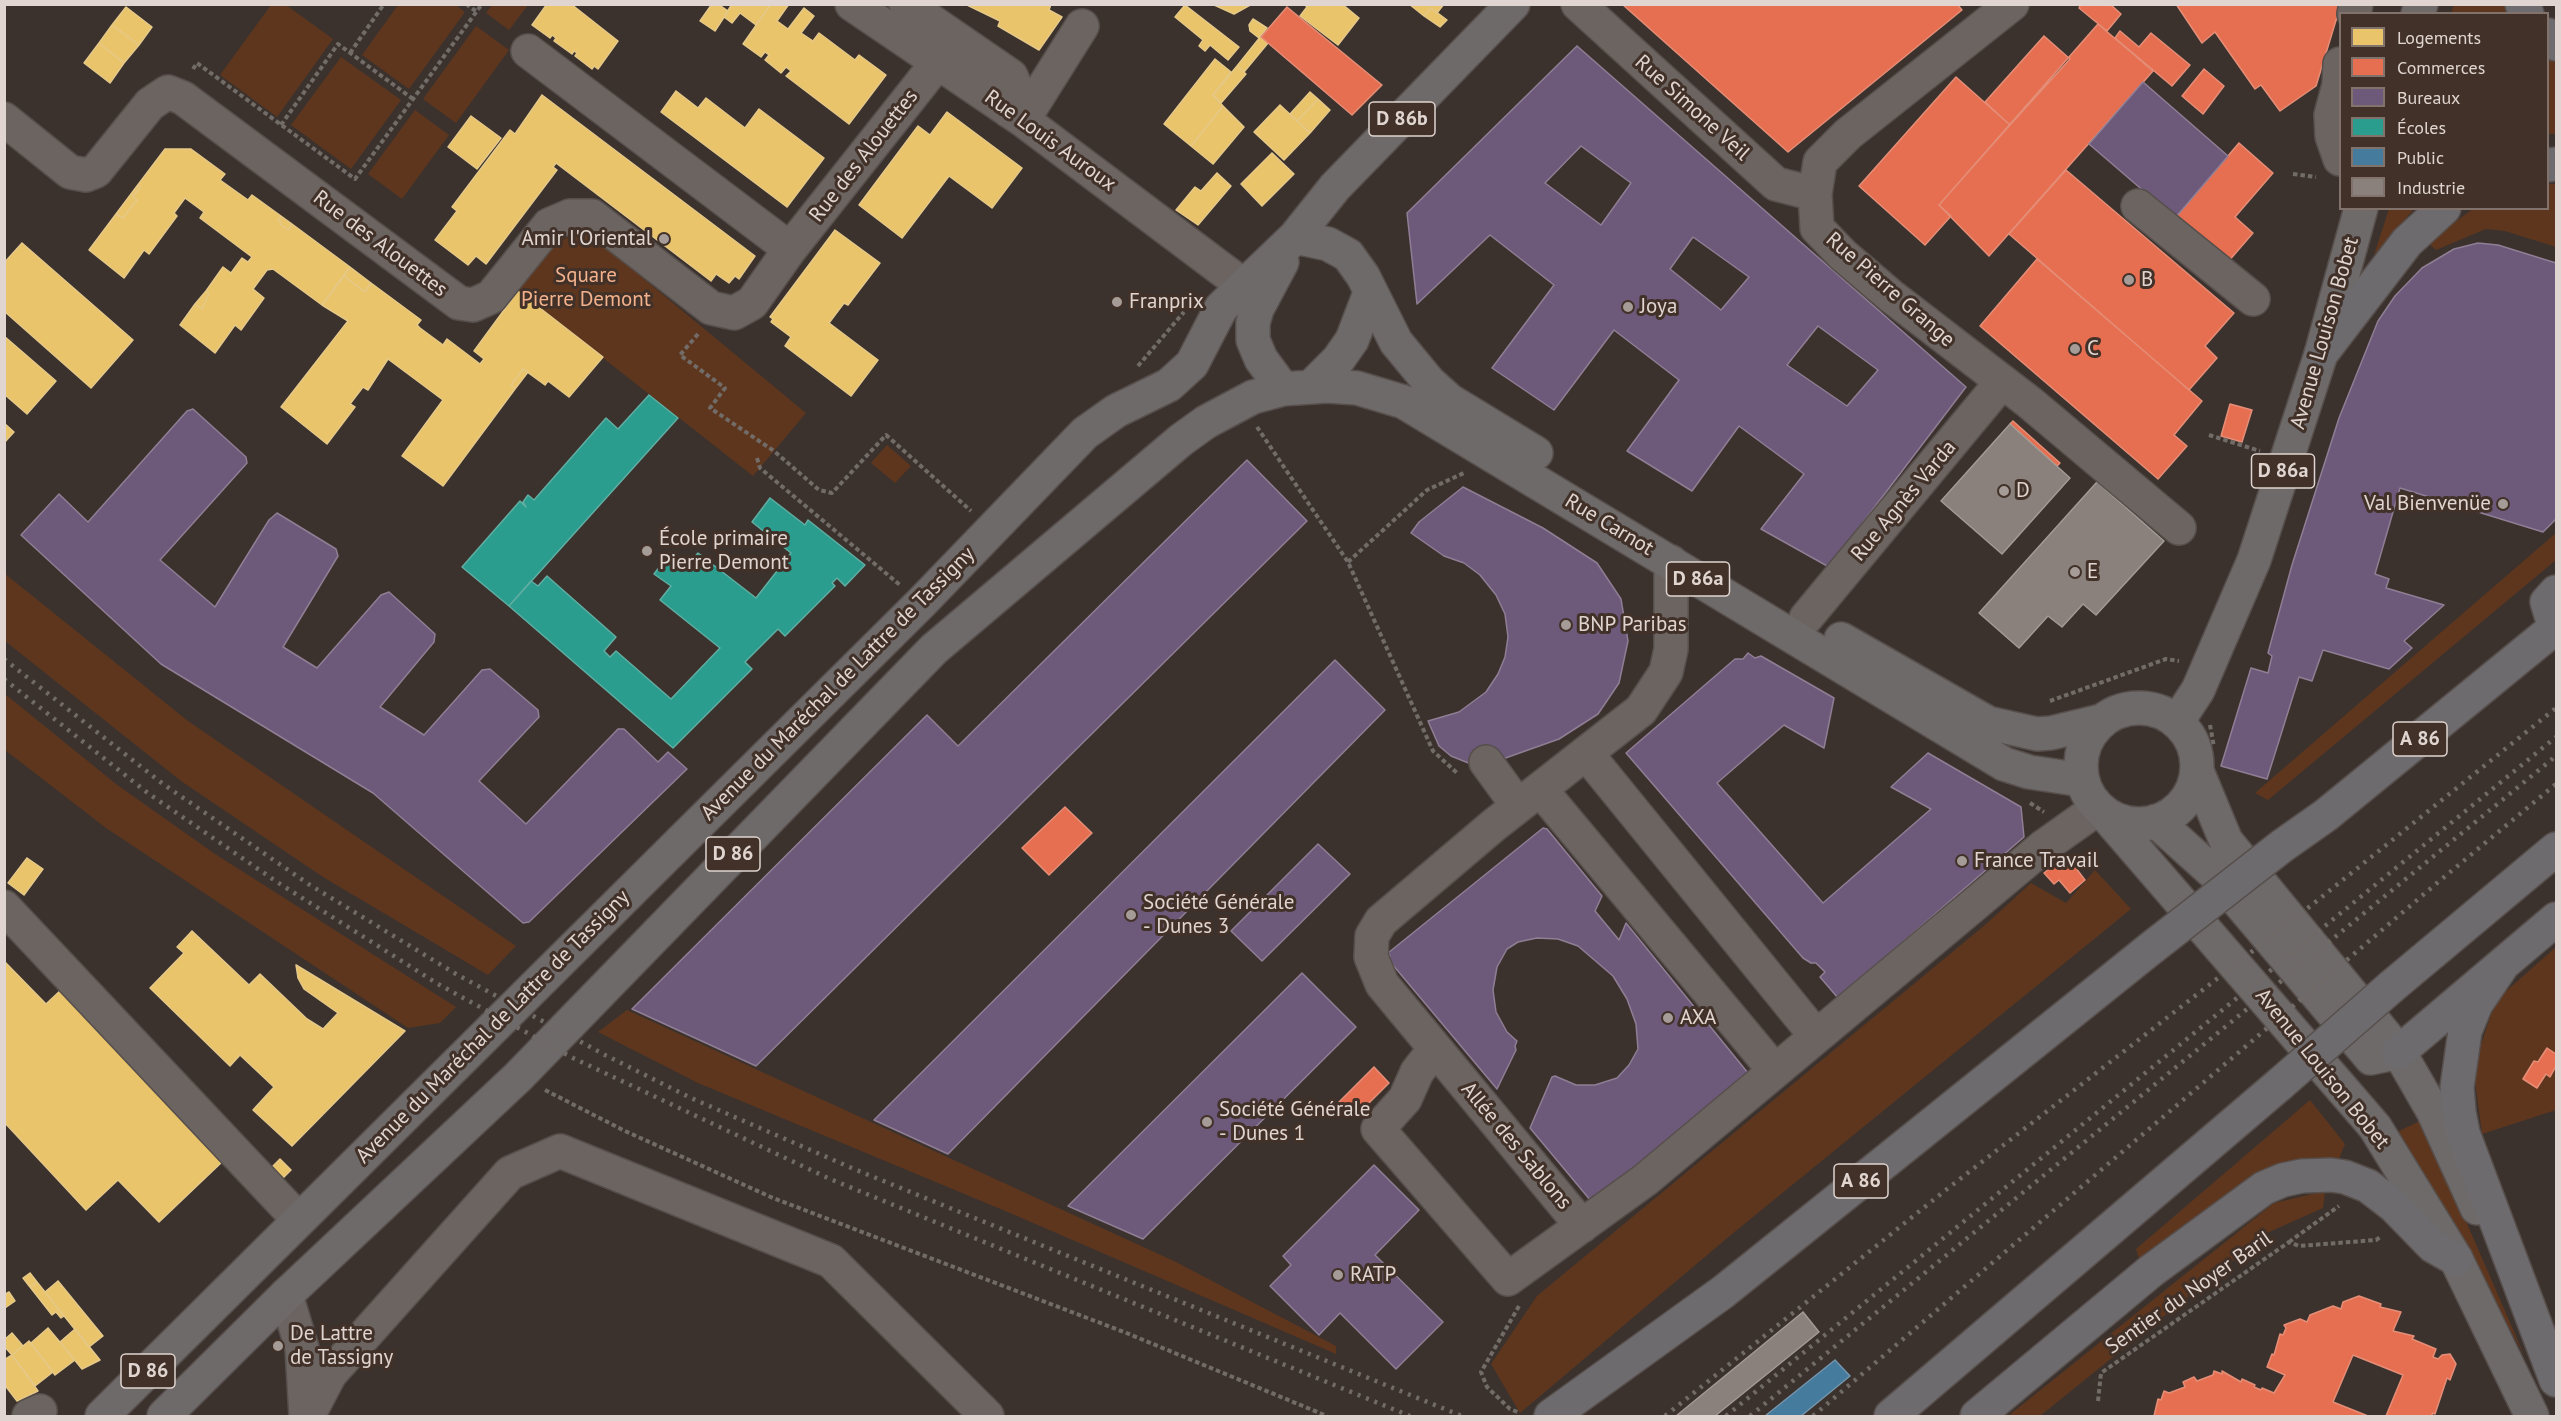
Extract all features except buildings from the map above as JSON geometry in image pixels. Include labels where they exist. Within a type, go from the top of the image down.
[{"type":"highway","points":[[2321,354],[2406,242],[2442,210]]},
{"type":"highway","points":[[2556,592],[2547,602],[2556,628]]},
{"type":"highway","name":"A 86","points":[[1546,1412],[1723,1292],[2150,950],[2282,846],[2326,815],[2556,628]]},
{"type":"highway","points":[[1891,1416],[2391,987],[2556,849]]},
{"type":"highway","points":[[2399,1052],[2556,919]]},
{"type":"highway","points":[[2501,967],[2476,1004],[2465,1031],[2457,1087],[2459,1112],[2463,1133],[2556,1380]]},
{"type":"highway","points":[[1977,1416],[2160,1264],[2264,1188],[2283,1180],[2302,1176],[2331,1175],[2345,1177],[2368,1186],[2394,1206],[2433,1246],[2456,1259]]},
{"type":"main road","name":"Avenue du Maréchal de Lattre de Tassigny","points":[[102,1416],[922,602],[1085,433],[1116,411],[1169,385],[1192,364],[1221,308],[1295,237],[1335,187],[1513,4]]},
{"type":"main road","name":"Avenue Louison Bobet","points":[[2193,722],[2198,690],[2254,561],[2321,354],[2360,210]]},
{"type":"main road","points":[[1295,237],[1328,244],[1348,255],[1355,262],[1370,293],[1352,340],[1338,360],[1297,387],[1261,359],[1253,340],[1253,324],[1257,309],[1295,237]]},
{"type":"main road","name":"Rue Carnot","points":[[1370,293],[1396,342],[1429,382],[1449,400],[1806,618],[1988,723],[2037,734],[2101,721]]},
{"type":"main road","name":"Avenue du Maréchal de Lattre de Tassigny","points":[[164,1416],[286,1295],[518,1077],[934,649],[1181,440],[1206,422],[1241,402],[1297,387]]},
{"type":"main road","name":"Rue Carnot","points":[[1297,387],[1357,388],[1404,402],[2004,764],[2029,772],[2082,780]]},
{"type":"main road","points":[[2206,762],[2184,803],[2172,814],[2156,822],[2139,824],[2121,821],[2101,810],[2082,780],[2080,764],[2090,733],[2101,721],[2115,712],[2139,708],[2193,722],[2193,744],[2206,762],[2226,841],[2399,1052],[2433,1111],[2556,1387]]},
{"type":"main road","name":"Avenue Louison Bobet","points":[[2101,810],[2370,1122],[2456,1259],[2532,1416]]},
{"type":"main road","points":[[2156,822],[2215,874],[2371,1058],[2399,1052]]},
{"type":"street","name":"Rue Simone Veil","points":[[1578,4],[1776,184],[1815,194]]},
{"type":"street","name":"Rue Louis Auroux","points":[[857,6],[897,12],[938,62],[1016,116],[1244,286]]},
{"type":"street","name":"Rue Pierre Grange","points":[[1996,9],[1848,134],[1820,162],[1815,194],[1817,228],[1843,255],[2001,383],[2030,402],[2179,528]]},
{"type":"street","points":[[897,12],[1011,76],[1020,96],[1016,116]]},
{"type":"street","points":[[1016,116],[1082,26]]},
{"type":"street","points":[[528,51],[790,249]]},
{"type":"street","name":"Rue des Alouettes","points":[[174,95],[183,98],[459,303],[473,305],[491,297],[549,225],[570,216],[592,216],[711,308],[735,313],[752,303],[790,249],[938,62]]},
{"type":"street","points":[[2310,132],[2328,80],[2339,64]]},
{"type":"street","points":[[2333,168],[2331,115],[2339,85]]},
{"type":"street","points":[[4,119],[70,172],[86,175],[96,171],[150,104],[168,92],[174,95]]},
{"type":"street","points":[[2139,206],[2253,299]]},
{"type":"street","name":"Rue Agnès Varda","points":[[1806,618],[2001,383]]},
{"type":"street","name":"Allée des Sablons","points":[[1671,562],[1671,649],[1666,672],[1641,710],[1388,914],[1372,936],[1371,957],[1376,972],[1435,1049],[1582,1226],[1645,1180],[2043,847],[2101,810]]},
{"type":"street","points":[[1586,753],[1816,1036]]},
{"type":"street","points":[[1475,771],[1529,798],[1775,1071]]},
{"type":"street","points":[[4,907],[299,1220]]},
{"type":"street","points":[[1435,1049],[1417,1072],[1405,1099],[1377,1130],[1508,1279],[1582,1226]]},
{"type":"street","points":[[307,1416],[330,1374],[510,1173],[560,1151],[831,1261],[987,1416]]},
{"type":"street","points":[[286,1295],[302,1348],[307,1416]]},
{"type":"path","points":[[350,53],[384,4]]},
{"type":"path","points":[[466,4],[477,12]]},
{"type":"path","points":[[174,95],[197,63],[355,179],[482,4]]},
{"type":"path","points":[[280,125],[338,44],[413,99]]},
{"type":"path","points":[[2293,174],[2333,168]]},
{"type":"path","points":[[735,313],[703,328],[680,355],[725,388],[711,408],[774,451],[819,490],[832,493],[886,435],[992,530]]},
{"type":"path","points":[[2209,435],[2241,445]]},
{"type":"path","points":[[1275,454],[1348,562],[1432,751],[1475,771]]},
{"type":"path","points":[[757,458],[760,468],[922,602]]},
{"type":"path","points":[[1348,562],[1427,490]]},
{"type":"path","points":[[2193,722],[2206,762]]},
{"type":"path","points":[[518,1077],[625,1131],[773,1198],[1124,1332],[1327,1416]]},
{"type":"path","name":"Sentier du Noyer Baril","points":[[2098,1401],[2101,1373],[2346,1202]]},
{"type":"path","name":"Sentier du Noyer Baril","points":[[2289,1242],[2299,1246],[2376,1240],[2384,1234]]},
{"type":"path","points":[[1523,1300],[1481,1372],[1487,1387],[1510,1409],[1546,1412]]},
{"type":"green space","points":[[2454,4],[2505,5],[2509,12],[2452,12]]},
{"type":"green space","points":[[271,5],[286,5],[333,39],[277,117],[220,75]]},
{"type":"green space","points":[[398,5],[456,5],[465,12],[409,89],[362,55]]},
{"type":"green space","points":[[492,5],[528,5],[509,30],[486,13]]},
{"type":"green space","points":[[476,26],[509,50],[456,123],[423,99]]},
{"type":"green space","points":[[341,57],[401,100],[351,169],[291,125]]},
{"type":"green space","points":[[2549,58],[2556,63],[2556,134],[2549,134]]},
{"type":"green space","points":[[415,110],[449,135],[402,199],[368,174]]},
{"type":"green space","points":[[2549,184],[2556,184],[2556,247],[2505,231],[2486,229],[2436,250],[2427,242],[2472,210],[2549,210]]},
{"type":"green space","points":[[2389,210],[2413,210],[2374,255]]},
{"type":"green space","name":"Square Pierre Demont","points":[[576,234],[592,236],[806,413],[753,476],[518,291],[553,244]]},
{"type":"green space","points":[[887,445],[911,466],[895,483],[871,463]]},
{"type":"green space","points":[[2556,533],[2556,560],[2268,800],[2255,793]]},
{"type":"green space","points":[[4,573],[188,721],[516,946],[488,975],[323,877],[181,781],[5,641]]},
{"type":"green space","points":[[5,694],[116,784],[215,854],[456,1007],[440,1023],[408,1028],[106,828],[5,750]]},
{"type":"green space","points":[[2095,870],[2131,909],[1732,1234],[1520,1413],[1491,1364],[1537,1296],[1985,925],[2031,883],[2066,903]]},
{"type":"green space","points":[[2556,947],[2556,1110],[2482,1134],[2475,1080],[2481,1045],[2496,1000]]},
{"type":"green space","points":[[627,1010],[1176,1262],[1336,1346],[1336,1354],[1010,1213],[698,1083],[598,1032]]},
{"type":"green space","points":[[2310,1100],[2345,1144],[2339,1159],[2301,1162],[2265,1170],[2247,1180],[2139,1258],[2136,1249]]},
{"type":"green space","points":[[2422,1120],[2525,1357],[2473,1261],[2393,1134]]},
{"type":"green space","points":[[2325,1191],[2323,1208],[2267,1233],[2040,1416],[2008,1416],[2274,1203]]},
{"type":"railway","points":[[4,659],[163,784],[310,885],[456,974],[605,1055],[691,1098],[854,1169],[1462,1416]]},
{"type":"railway","points":[[4,679],[149,794],[277,882],[438,984],[573,1058],[830,1179],[1410,1416]]},
{"type":"railway","points":[[1665,1416],[1942,1193],[2313,904],[2556,708]]},
{"type":"railway","points":[[1726,1416],[2556,737]]},
{"type":"railway","points":[[1750,1416],[2556,756]]},
{"type":"railway","points":[[1813,1416],[2556,784]]},
{"type":"place","name":"Amir l'Oriental","points":[[664,239]]},
{"type":"place","name":"B","points":[[2129,280]]},
{"type":"place","name":"Franprix","points":[[1117,302]]},
{"type":"place","name":"Joya","points":[[1628,307]]},
{"type":"place","name":"C","points":[[2075,349]]},
{"type":"place","name":"D","points":[[2004,491]]},
{"type":"place","name":"Val Bienvenüe","points":[[2503,504]]},
{"type":"place","name":"École primaire Pierre Demont","points":[[647,551]]},
{"type":"place","name":"E","points":[[2075,572]]},
{"type":"place","name":"BNP Paribas","points":[[1566,625]]},
{"type":"place","name":"France Travail","points":[[1962,861]]},
{"type":"place","name":"Société Générale - Dunes 3","points":[[1131,915]]},
{"type":"place","name":"AXA","points":[[1668,1018]]},
{"type":"place","name":"Société Générale - Dunes 1","points":[[1207,1122]]},
{"type":"place","name":"RATP","points":[[1338,1275]]},
{"type":"place","name":"De Lattre de Tassigny","points":[[278,1346]]}]
